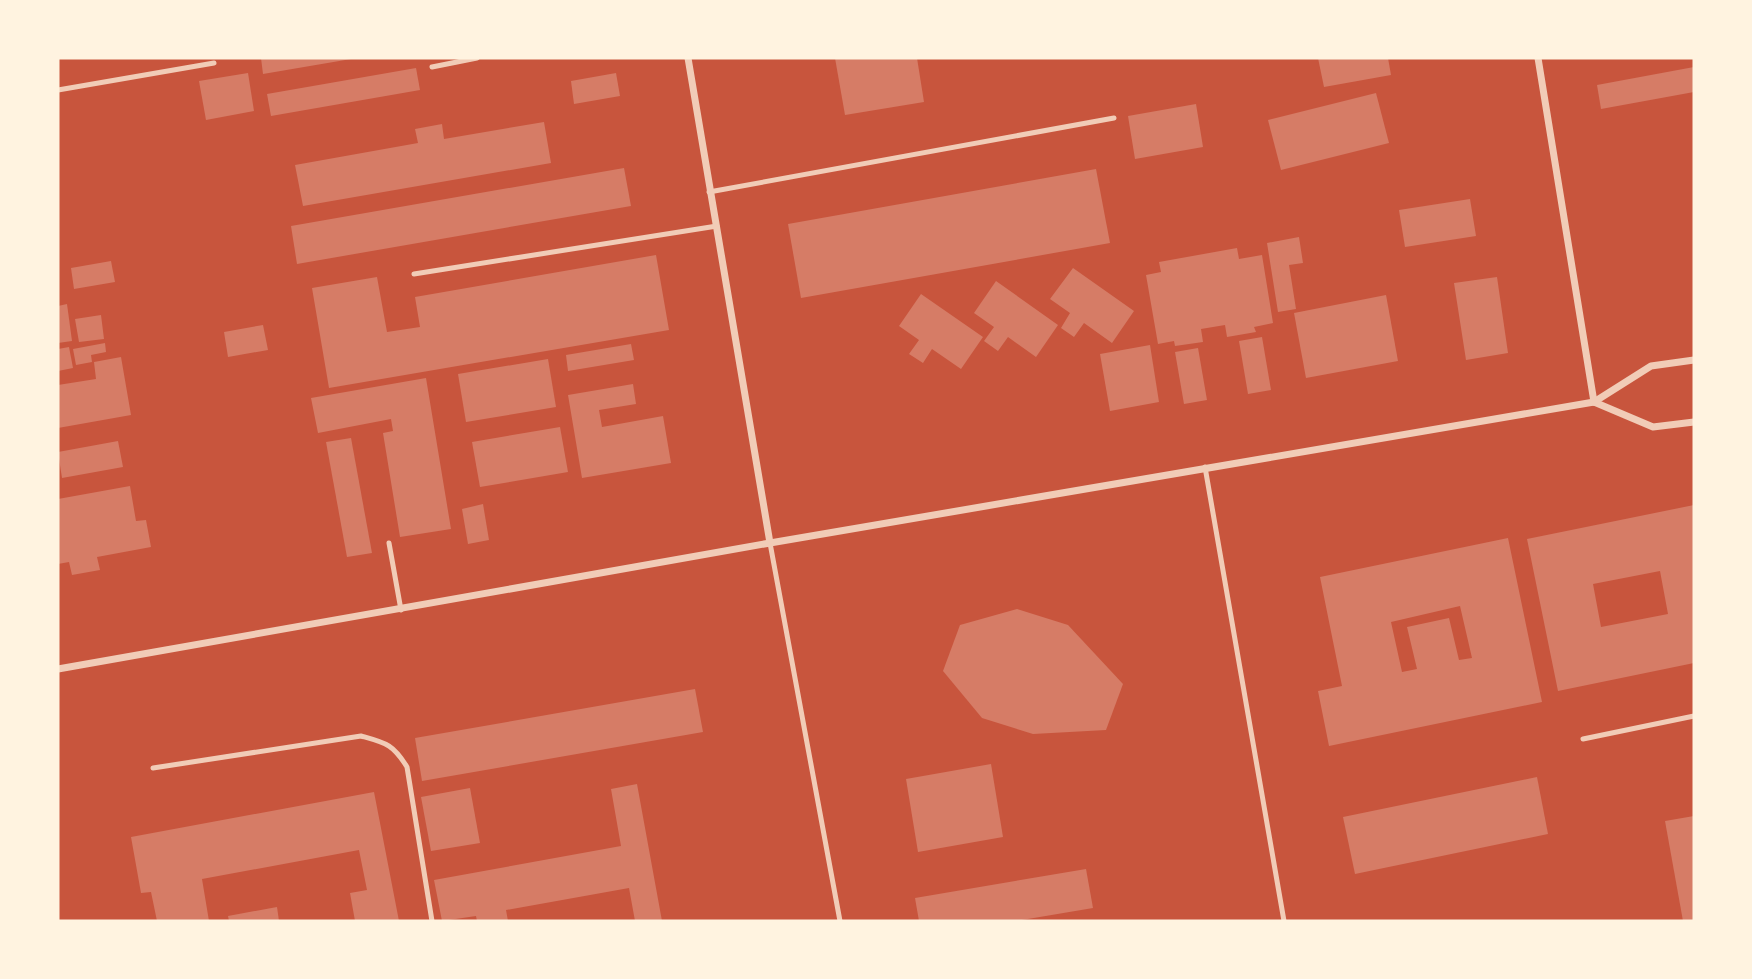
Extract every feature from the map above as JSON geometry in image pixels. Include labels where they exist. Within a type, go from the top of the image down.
[{"type":"street","points":[[688,58],[771,543]]},
{"type":"street","points":[[1538,58],[1594,402]]},
{"type":"street","points":[[58,669],[1206,467],[1594,402],[1651,366],[1694,360]]},
{"type":"street","points":[[1594,402],[1653,427],[1694,422]]},
{"type":"lane","points":[[432,67],[477,58]]},
{"type":"lane","points":[[58,90],[214,63]]},
{"type":"lane","points":[[709,192],[1114,118]]},
{"type":"lane","points":[[414,274],[717,226]]},
{"type":"lane","points":[[1206,467],[1284,921]]},
{"type":"lane","points":[[389,543],[401,610]]},
{"type":"lane","points":[[771,543],[839,921]]},
{"type":"lane","points":[[1583,739],[1694,716]]},
{"type":"lane","points":[[153,768],[361,736],[382,742],[398,752],[407,767],[432,921]]},
{"type":"building","points":[[261,58],[351,58],[351,59],[263,74]]},
{"type":"building","points":[[835,58],[917,58],[924,102],[845,115]]},
{"type":"building","points":[[1318,58],[1388,58],[1391,75],[1324,87]]},
{"type":"building","points":[[1694,67],[1694,92],[1601,109],[1597,85]]},
{"type":"building","points":[[416,68],[420,90],[271,116],[267,94]]},
{"type":"building","points":[[248,73],[254,111],[206,120],[199,81]]},
{"type":"building","points":[[616,73],[620,96],[574,104],[571,81]]},
{"type":"building","points":[[1376,93],[1389,143],[1281,170],[1268,120]]},
{"type":"building","points":[[1196,104],[1203,147],[1135,159],[1128,116]]},
{"type":"building","points":[[544,122],[551,163],[303,206],[295,165],[418,143],[415,129],[442,124],[444,139]]},
{"type":"building","points":[[624,168],[631,206],[297,264],[291,226]]},
{"type":"building","points":[[1096,169],[1110,243],[801,298],[788,224]]},
{"type":"building","points":[[1470,199],[1476,236],[1405,247],[1399,210]]},
{"type":"building","points":[[1299,237],[1303,263],[1289,265],[1296,309],[1278,312],[1267,243]]},
{"type":"building","points":[[1237,248],[1239,259],[1262,255],[1273,323],[1254,327],[1256,332],[1227,337],[1225,325],[1201,329],[1203,342],[1175,346],[1174,341],[1158,344],[1146,275],[1161,272],[1159,262]]},
{"type":"building","points":[[656,255],[669,330],[329,388],[312,288],[377,277],[387,332],[420,327],[415,297]]},
{"type":"building","points":[[111,261],[115,282],[74,289],[71,268]]},
{"type":"building","points":[[1073,268],[1134,311],[1112,343],[1084,323],[1074,337],[1061,328],[1070,313],[1050,299]]},
{"type":"building","points":[[1497,277],[1508,353],[1466,360],[1454,283]]},
{"type":"building","points":[[996,281],[1058,325],[1036,357],[1008,337],[998,351],[984,341],[994,327],[974,313]]},
{"type":"building","points":[[921,294],[983,337],[961,369],[932,349],[923,363],[909,354],[919,340],[899,326]]},
{"type":"building","points":[[1386,295],[1398,361],[1306,378],[1294,313]]},
{"type":"building","points":[[67,304],[72,341],[58,343],[58,306]]},
{"type":"building","points":[[101,315],[104,339],[79,342],[75,319]]},
{"type":"building","points":[[263,325],[268,350],[228,357],[224,332]]},
{"type":"building","points":[[1262,337],[1271,390],[1248,394],[1239,341]]},
{"type":"building","points":[[105,343],[106,352],[91,355],[92,362],[76,365],[73,349]]},
{"type":"building","points":[[631,344],[634,360],[568,371],[566,355]]},
{"type":"building","points":[[1150,345],[1159,402],[1110,411],[1100,354]]},
{"type":"building","points":[[69,347],[73,368],[58,371],[58,349]]},
{"type":"building","points":[[1198,348],[1207,400],[1184,404],[1175,352]]},
{"type":"building","points":[[121,357],[131,415],[58,428],[58,385],[96,379],[94,362]]},
{"type":"building","points":[[548,359],[556,407],[466,422],[458,374]]},
{"type":"building","points":[[426,378],[451,529],[400,537],[383,433],[393,431],[391,419],[318,433],[311,398]]},
{"type":"building","points":[[633,384],[636,404],[599,410],[602,427],[663,416],[671,463],[582,478],[568,395]]},
{"type":"building","points":[[560,427],[568,472],[480,487],[472,442]]},
{"type":"building","points":[[351,438],[372,553],[347,557],[326,442]]},
{"type":"building","points":[[118,441],[123,467],[62,478],[58,452]]},
{"type":"building","points":[[130,486],[136,521],[146,520],[151,547],[97,557],[100,570],[72,575],[69,562],[58,564],[58,499]]},
{"type":"building","points":[[483,504],[489,540],[468,544],[462,509]]},
{"type":"building","points":[[1694,505],[1694,663],[1558,691],[1527,539]],"holes":[[[1660,571],[1668,614],[1601,627],[1593,584]]]},
{"type":"building","points":[[1508,538],[1542,702],[1329,746],[1318,691],[1342,686],[1320,577]],"holes":[[[1460,606],[1472,658],[1459,660],[1449,618],[1407,627],[1417,669],[1402,672],[1391,622]]]},
{"type":"building","points":[[1017,609],[1068,625],[1123,684],[1106,730],[1033,734],[982,718],[943,671],[960,625]]},
{"type":"building","points":[[695,689],[703,732],[422,781],[415,738]]},
{"type":"building","points":[[991,764],[1003,837],[918,852],[906,779]]},
{"type":"building","points":[[1537,777],[1548,834],[1355,874],[1343,817]]},
{"type":"building","points":[[637,784],[662,921],[635,921],[629,888],[506,910],[508,921],[477,921],[476,916],[442,921],[434,880],[621,846],[611,789]]},
{"type":"building","points":[[470,788],[480,843],[431,851],[421,797]]},
{"type":"building","points":[[374,792],[399,921],[355,921],[350,893],[367,890],[359,850],[202,879],[209,921],[157,921],[151,892],[141,893],[131,837]]},
{"type":"building","points":[[1694,816],[1694,921],[1683,921],[1665,821]]},
{"type":"building","points":[[1086,869],[1093,908],[1016,921],[919,921],[915,898]]},
{"type":"building","points":[[277,907],[279,921],[229,921],[228,916]]}]
